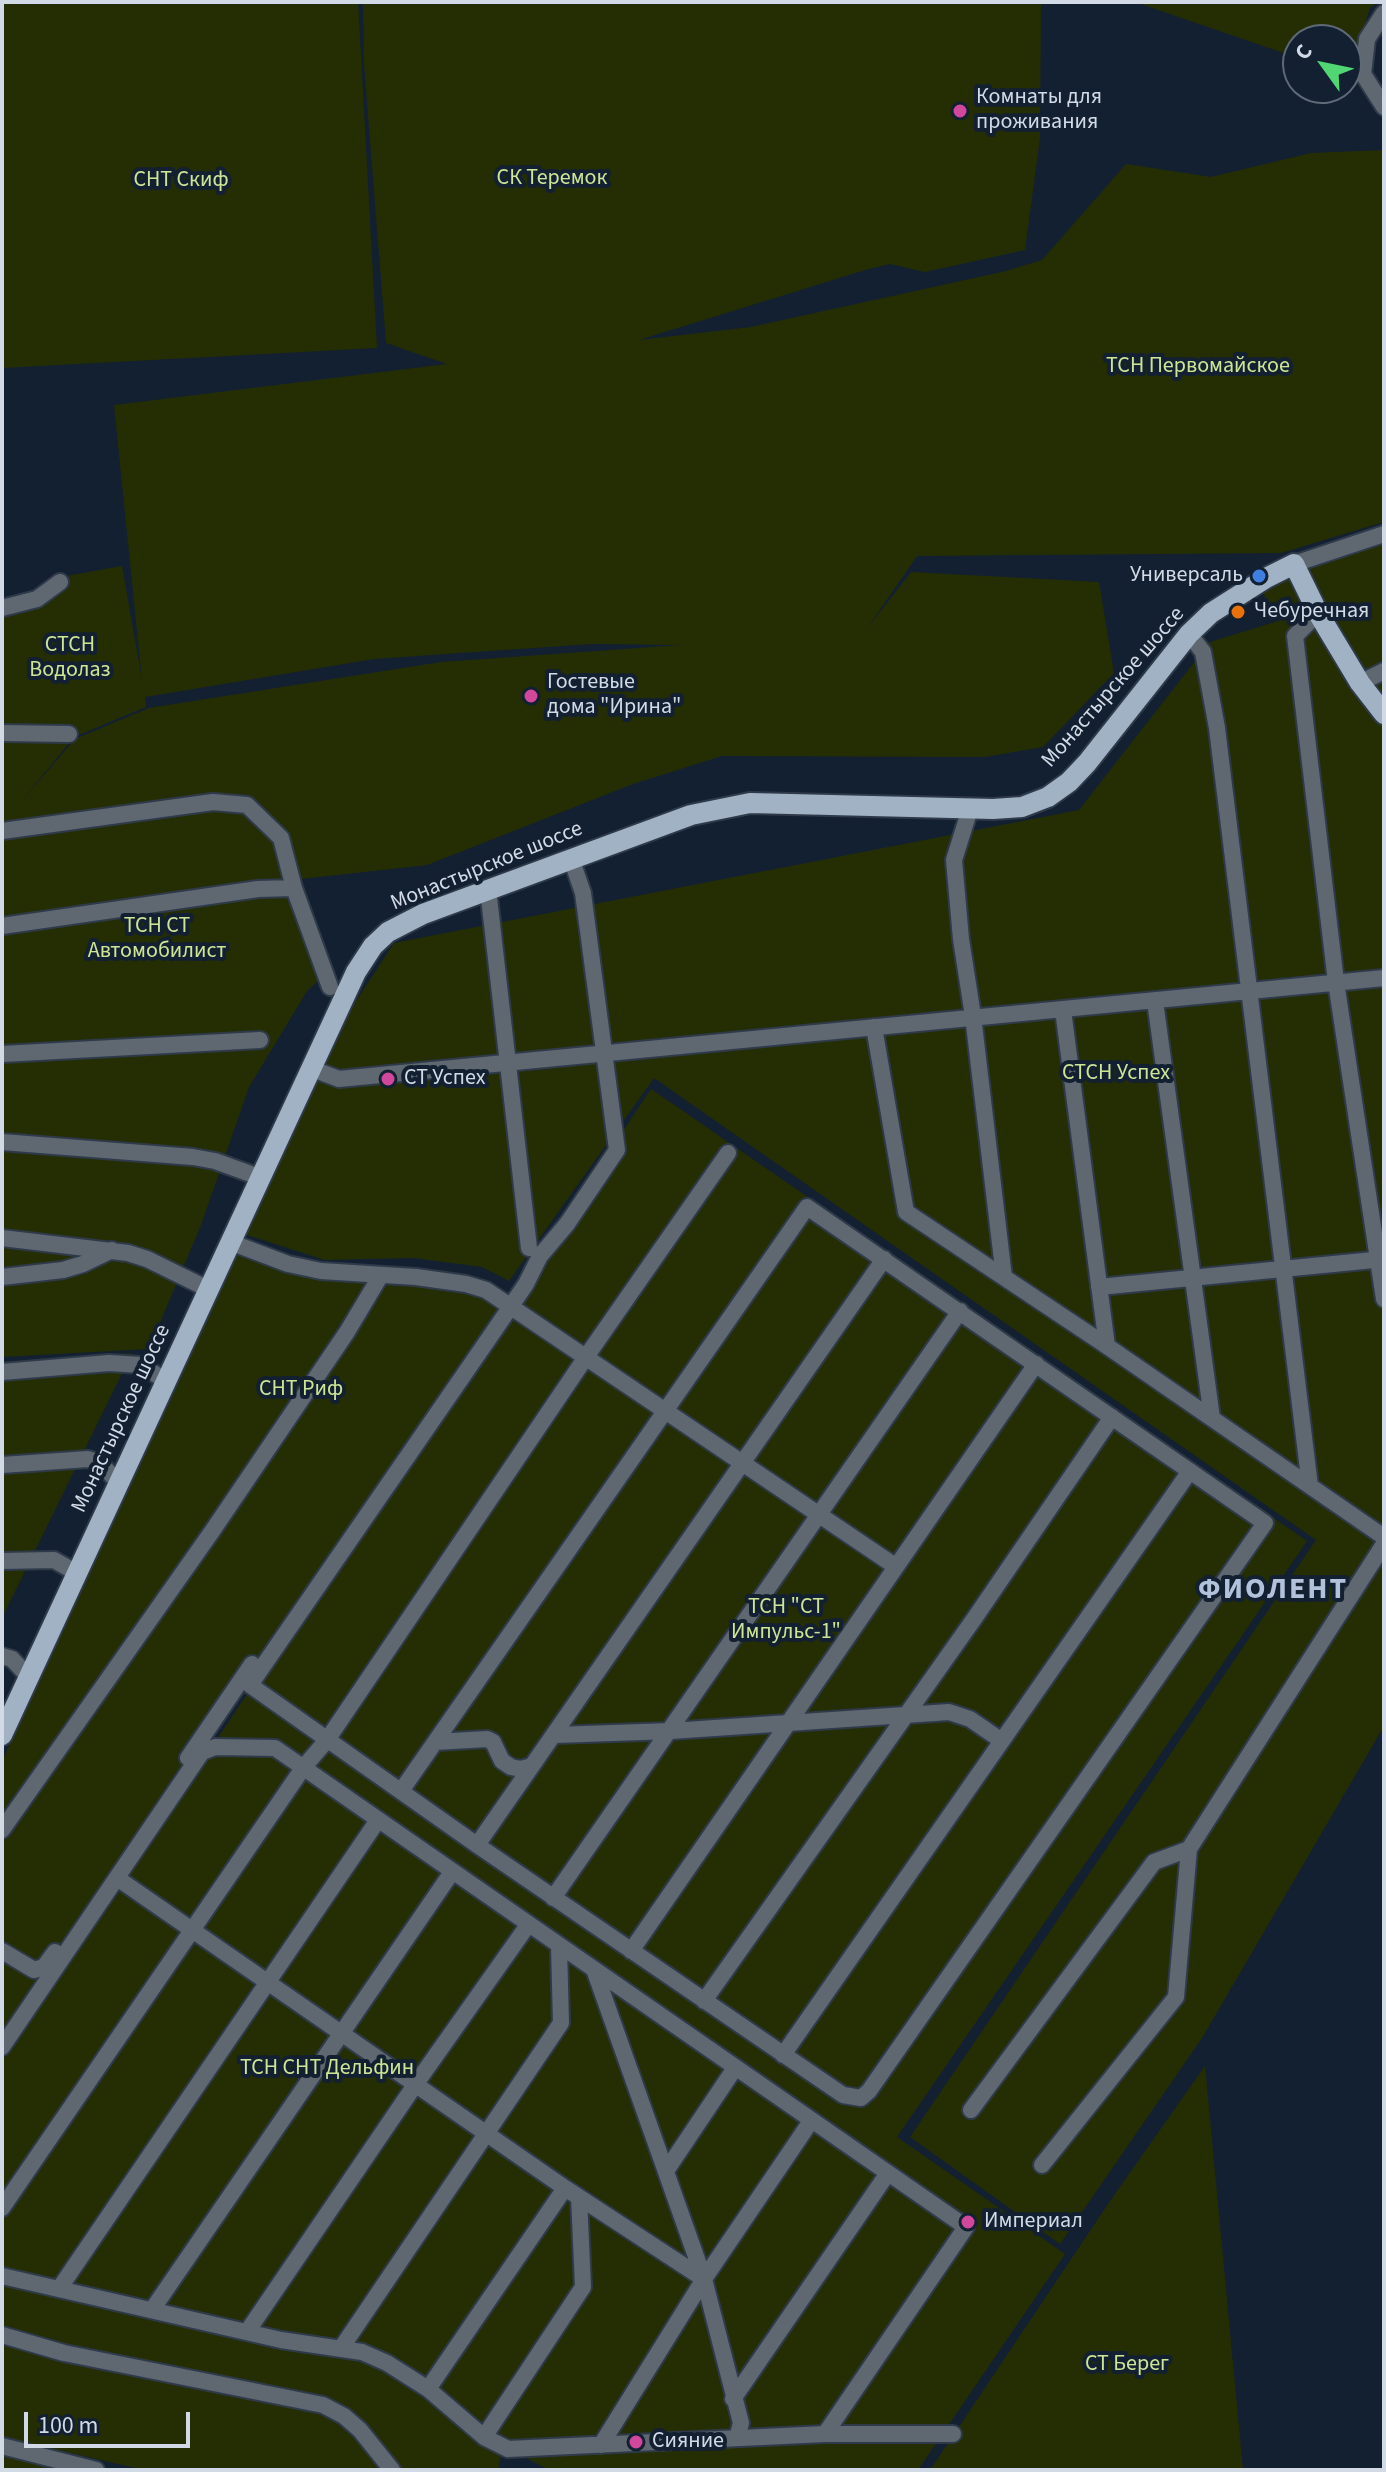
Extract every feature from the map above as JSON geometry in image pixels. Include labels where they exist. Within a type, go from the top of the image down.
[{"type":"main road","points":[[1294,564],[1318,613],[1360,683],[1384,714]]},
{"type":"main road","name":"Монастырское шоссе","points":[[2,1735],[310,1068],[356,972],[373,946],[403,923],[691,815],[750,803],[970,809],[1022,807],[1048,797],[1069,782],[1087,763],[1189,634],[1211,613],[1294,564]]},
{"type":"street","points":[[1384,13],[1367,39],[1363,74],[1384,107]]},
{"type":"street","points":[[1294,564],[1384,534]]},
{"type":"street","points":[[2,608],[37,599],[60,582]]},
{"type":"street","points":[[1318,613],[1295,636],[1336,982],[1381,1260],[1384,1299]]},
{"type":"street","points":[[1189,634],[1203,652],[1217,728],[1310,1486]]},
{"type":"street","points":[[1360,683],[1384,671]]},
{"type":"street","points":[[2,733],[69,734]]},
{"type":"street","points":[[2,831],[213,802],[247,805],[281,838],[294,888],[330,987]]},
{"type":"street","points":[[970,809],[954,860],[961,939],[1004,1277]]},
{"type":"street","points":[[401,1791],[807,1207],[1265,1523],[886,2068],[861,2098],[843,2095],[783,2055],[553,1898],[250,1685],[494,1331],[540,1256],[567,1224],[617,1150],[583,893],[571,858]]},
{"type":"street","points":[[2,926],[243,891],[294,888]]},
{"type":"street","points":[[488,889],[529,1248]]},
{"type":"street","points":[[310,1068],[339,1079],[1384,978]]},
{"type":"street","points":[[1155,1001],[1212,1418]]},
{"type":"street","points":[[1063,1010],[1107,1346]]},
{"type":"street","points":[[874,1027],[906,1212],[1384,1537]]},
{"type":"street","points":[[2,1054],[260,1040]]},
{"type":"street","points":[[2,1142],[193,1157],[215,1161],[259,1177]]},
{"type":"street","points":[[2,2208],[303,1768],[327,1740],[728,1153]]},
{"type":"street","points":[[2,1238],[114,1249],[147,1259],[208,1289]]},
{"type":"street","points":[[230,1242],[288,1264],[321,1271],[466,1284],[486,1290],[895,1566]]},
{"type":"street","points":[[2,1277],[63,1270],[114,1249]]},
{"type":"street","points":[[477,1845],[884,1259]]},
{"type":"street","points":[[1099,1287],[1381,1260]]},
{"type":"street","points":[[2,1830],[213,1530],[347,1332],[381,1275]]},
{"type":"street","points":[[553,1898],[960,1311]]},
{"type":"street","points":[[2,1951],[34,1970],[44,1967],[483,1331],[494,1331]]},
{"type":"street","points":[[2,1372],[109,1363],[141,1365],[166,1381]]},
{"type":"street","points":[[631,1951],[1036,1364]]},
{"type":"street","points":[[704,2001],[1112,1417]]},
{"type":"street","points":[[2,1465],[88,1459],[100,1463],[119,1483]]},
{"type":"street","points":[[783,2055],[1190,1471]]},
{"type":"street","points":[[1042,2165],[1176,1997],[1189,1849],[1384,1544]]},
{"type":"street","points":[[2,1561],[54,1560],[77,1573]]},
{"type":"street","points":[[2,1656],[12,1659],[28,1676]]},
{"type":"street","points":[[554,1735],[957,1713],[1002,1741]]},
{"type":"street","points":[[435,1742],[487,1739],[493,1742],[502,1761],[511,1767],[521,1769],[532,1766]]},
{"type":"street","points":[[2,2047],[202,1752],[215,1747],[275,1748],[966,2227],[825,2434]]},
{"type":"street","points":[[59,2289],[378,1820]]},
{"type":"street","points":[[971,2110],[1154,1862],[1189,1849]]},
{"type":"street","points":[[152,2310],[452,1872]]},
{"type":"street","points":[[117,1878],[415,2085],[704,2279]]},
{"type":"street","points":[[247,2332],[528,1925]]},
{"type":"street","points":[[342,2347],[561,2023],[559,1946]]},
{"type":"street","points":[[595,1971],[704,2279],[741,2423],[737,2438]]},
{"type":"street","points":[[666,2171],[735,2068]]},
{"type":"street","points":[[601,2445],[704,2279],[811,2121]]},
{"type":"street","points":[[733,2399],[888,2173]]},
{"type":"street","points":[[428,2389],[572,2192]]},
{"type":"street","points":[[484,2437],[583,2287],[572,2192]]},
{"type":"street","points":[[2,2276],[281,2340],[362,2352],[387,2363],[428,2389],[484,2437],[508,2449],[825,2434],[953,2434]]},
{"type":"street","points":[[2,2335],[64,2353],[323,2405],[344,2416],[360,2430],[392,2470]]},
{"type":"street","points":[[2,2446],[96,2470]]},
{"type":"green space","name":"СНТ Скиф","points":[[2,2],[358,2],[377,348],[2,368]]},
{"type":"green space","points":[[363,2],[1041,2],[1040,138],[1025,250],[925,272],[890,264],[639,340],[751,327],[1006,271],[1042,260],[1126,164],[1211,177],[1311,153],[1384,150],[1384,522],[1281,553],[917,556],[866,630],[911,572],[1099,582],[1114,673],[1043,747],[985,757],[722,756],[633,784],[427,865],[301,879],[328,972],[307,991],[249,1087],[201,1225],[149,1349],[2,1357],[2,600],[36,594],[55,578],[122,566],[142,680],[114,405],[447,364],[386,343],[364,64]],"holes":[[[591,644],[681,645],[441,662],[149,708],[75,739],[20,803],[74,737],[146,707],[145,697],[374,659]]]},
{"type":"green space","points":[[1135,2],[1379,2],[1370,8],[1362,34],[1362,24],[1282,24],[1282,53]]},
{"type":"green space","name":"СТСН Успех","points":[[1384,537],[1384,1726],[1202,2038],[1060,2244],[910,2137],[1316,1540],[654,1078],[509,1281],[482,1267],[413,1258],[325,1260],[247,1235],[302,1104],[354,1004],[394,943],[1079,810],[1210,642],[1320,608],[1273,616],[1262,590],[1288,570]]},
{"type":"green space","points":[[651,1089],[1307,1541],[897,2137],[1065,2254],[918,2470],[550,2470],[484,2437],[372,2358],[2,2271],[2,2061]]},
{"type":"green space","name":"СНТ Риф","points":[[232,1250],[481,1287],[507,1304],[2,2033],[2,1761]]},
{"type":"green space","points":[[132,1353],[2,1618],[2,1362]]},
{"type":"green space","name":"СТ Берег","points":[[1205,2066],[1243,2470],[930,2470],[1110,2201]]},
{"type":"green space","points":[[2,2282],[370,2360],[501,2454],[499,2467],[495,2470],[394,2470],[334,2406],[53,2346],[2,2329]]},
{"type":"green space","points":[[2,2339],[327,2410],[384,2470],[144,2470],[2,2437]]},
{"type":"green space","points":[[2,2446],[10,2448],[111,2470],[2,2470]]},
{"type":"place","name":"Комнаты для проживания","points":[[960,111]]},
{"type":"place","name":"Универсаль","points":[[1259,576]]},
{"type":"place","name":"Чебуречная","points":[[1238,612]]},
{"type":"place","name":"Гостевые дома \"Ирина\"","points":[[531,696]]},
{"type":"place","name":"СТ Успех","points":[[388,1079]]},
{"type":"place","name":"Империал","points":[[968,2222]]},
{"type":"place","name":"Сияние","points":[[636,2442]]},
{"type":"district","name":"ФИОЛЕНТ","points":[[1273,1591]]},
{"type":"park label","name":"СК Теремок","points":[[552,179]]},
{"type":"park label","name":"ТСН Первомайское","points":[[1198,367]]},
{"type":"park label","name":"СТСН Водолаз","points":[[70,658]]},
{"type":"park label","name":"ТСН СТ Автомобилист","points":[[157,940]]},
{"type":"park label","name":"ТСН \"СТ Импульс-1\"","points":[[786,1620]]},
{"type":"park label","name":"ТСН СНТ Дельфин","points":[[327,2069]]}]
